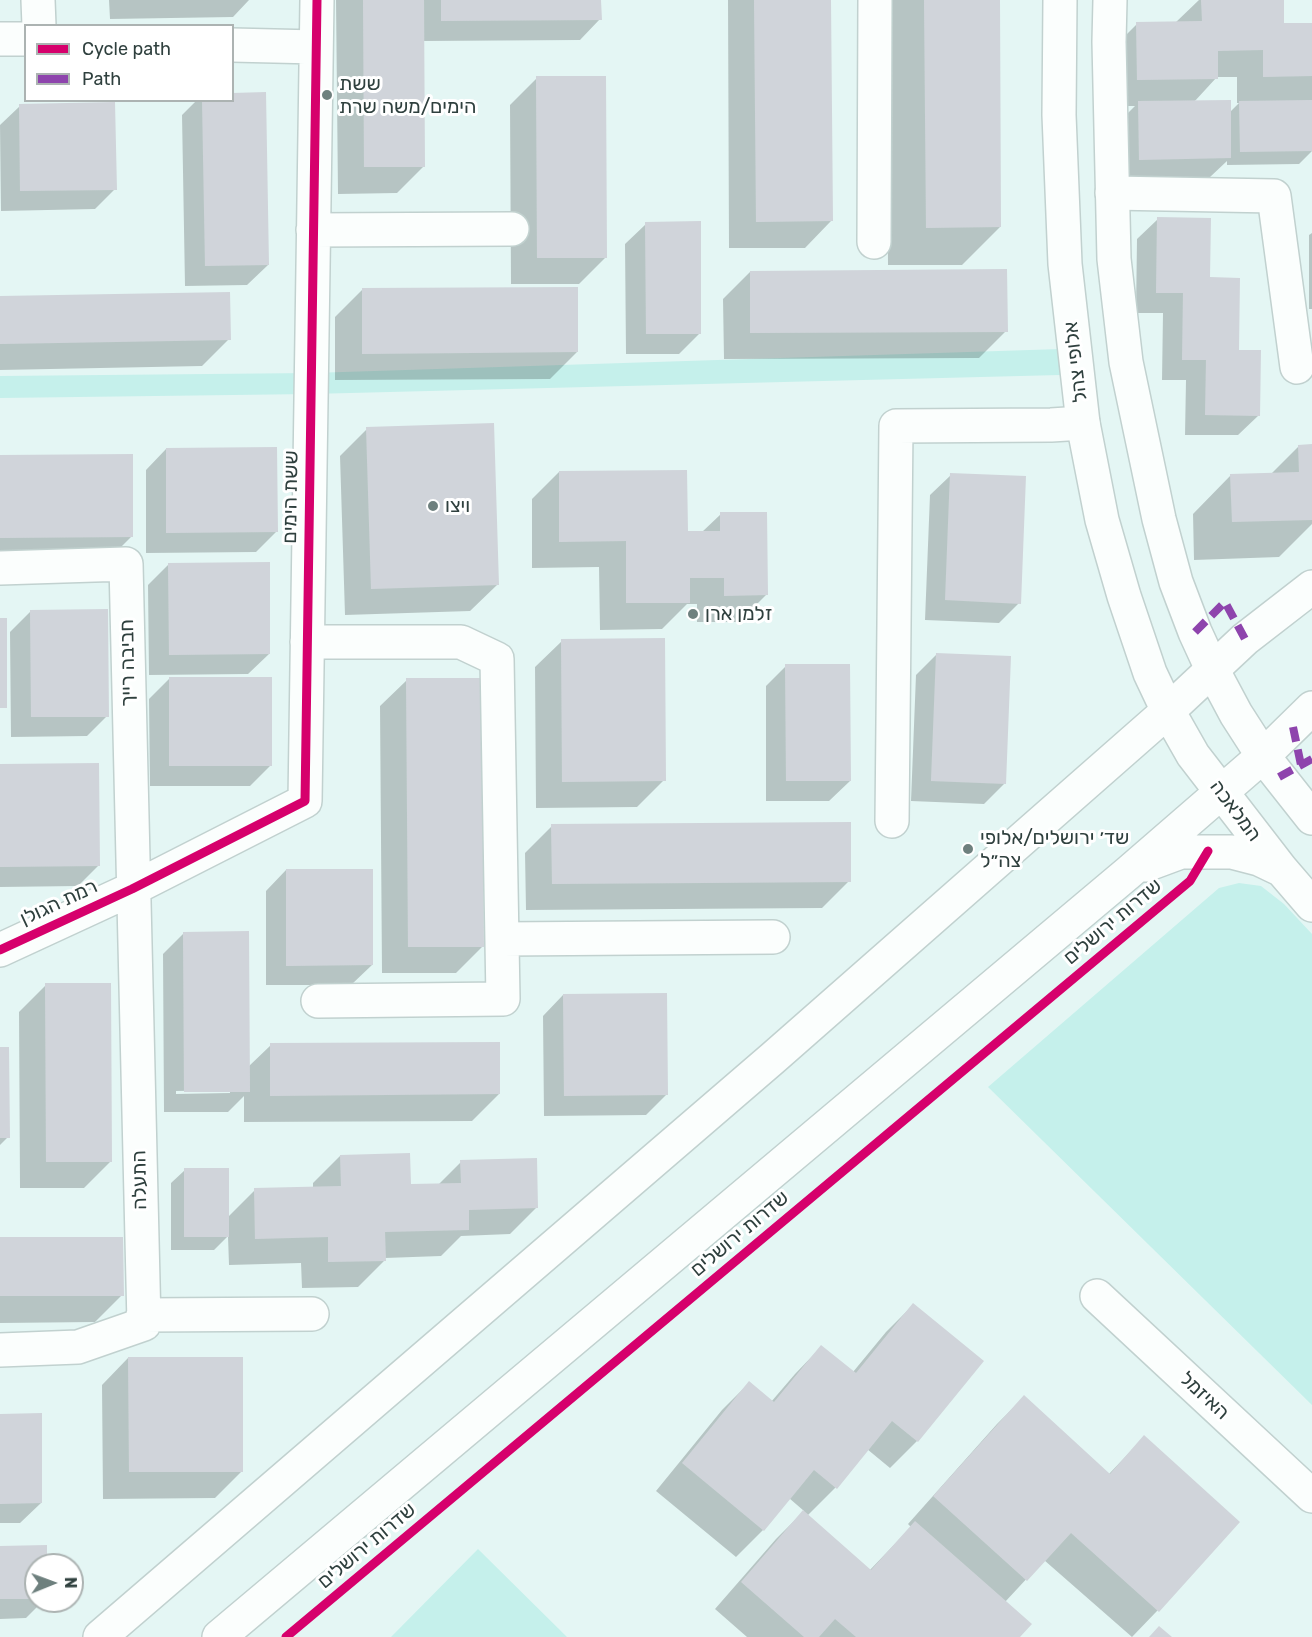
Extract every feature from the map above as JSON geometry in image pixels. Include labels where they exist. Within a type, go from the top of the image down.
[{"type":"main road","points":[[38,0],[39,24]]},
{"type":"main road","name":"ששת הימים","points":[[132,889],[304,801],[316,0]]},
{"type":"main road","points":[[874,242],[875,0]]},
{"type":"main road","name":"אלופי צהל","points":[[1060,0],[1059,115],[1065,264],[1083,423],[1102,520],[1124,596],[1149,673],[1168,711]]},
{"type":"main road","points":[[1110,0],[1114,259],[1124,339],[1144,452],[1159,519],[1176,582],[1212,669],[1236,714],[1263,756],[1312,818]]},
{"type":"main road","points":[[0,39],[24,39]]},
{"type":"main road","points":[[234,45],[316,47]]},
{"type":"main road","points":[[1112,194],[1274,196],[1297,367]]},
{"type":"main road","points":[[313,230],[512,229]]},
{"type":"main road","points":[[892,821],[896,426],[1083,423]]},
{"type":"main road","name":"חביבה רייך","points":[[0,568],[126,564],[132,889]]},
{"type":"main road","points":[[100,1637],[782,1050],[1168,711],[1245,639],[1312,587]]},
{"type":"main road","points":[[307,642],[461,642],[497,658],[503,999],[318,1001]]},
{"type":"main road","name":"שדרות ירושלים","points":[[219,1637],[1128,873],[1222,793],[1312,708]]},
{"type":"main road","name":"המלאכה","points":[[1168,711],[1192,755],[1281,870],[1312,904]]},
{"type":"main road","points":[[1128,873],[1181,852],[1208,851],[1232,852],[1250,856],[1281,870]]},
{"type":"main road","name":"רמת הגולן","points":[[0,950],[132,889]]},
{"type":"main road","name":"התעלה","points":[[132,889],[143,1315]]},
{"type":"main road","points":[[502,939],[773,937]]},
{"type":"main road","name":"האיזמל","points":[[1097,1296],[1312,1496]]},
{"type":"main road","points":[[0,1350],[78,1347],[144,1324],[143,1315],[312,1314]]},
{"type":"shaded area","points":[[1061,349],[1060,375],[311,394],[0,398],[0,376],[311,373]]},
{"type":"shaded area","points":[[1239,883],[1261,886],[1284,904],[1312,934],[1312,1405],[988,1087],[1219,888]]},
{"type":"shaded area","points":[[478,1549],[567,1637],[391,1637]]},
{"type":"building","points":[[363,0],[424,0],[425,167],[364,167]]},
{"type":"building","points":[[441,0],[601,0],[602,20],[441,21]]},
{"type":"building","points":[[754,0],[831,0],[833,221],[756,222]]},
{"type":"building","points":[[924,0],[1000,0],[1001,227],[926,228]]},
{"type":"building","points":[[1201,0],[1284,0],[1284,23],[1312,23],[1312,76],[1263,77],[1263,50],[1218,51],[1218,79],[1137,80],[1136,22],[1202,21]]},
{"type":"building","points":[[536,76],[606,76],[607,258],[537,258]]},
{"type":"building","points":[[266,92],[269,265],[205,266],[202,102],[234,102],[234,93]]},
{"type":"building","points":[[1231,100],[1231,158],[1139,160],[1138,101]]},
{"type":"building","points":[[1312,100],[1312,151],[1240,152],[1239,101]]},
{"type":"building","points":[[115,102],[117,190],[20,191],[19,104]]},
{"type":"building","points":[[1157,217],[1211,218],[1210,277],[1240,278],[1239,350],[1261,350],[1260,416],[1205,415],[1206,360],[1182,360],[1183,293],[1156,293]]},
{"type":"building","points":[[701,221],[701,334],[646,334],[645,222]]},
{"type":"building","points":[[1007,269],[1008,332],[750,333],[750,271]]},
{"type":"building","points":[[578,287],[578,352],[362,354],[362,288]]},
{"type":"building","points":[[230,292],[231,340],[0,344],[0,296]]},
{"type":"building","name":"ויצו","points":[[494,423],[499,585],[371,589],[366,427]]},
{"type":"building","points":[[1312,444],[1312,520],[1232,522],[1230,474],[1299,472],[1298,445]]},
{"type":"building","points":[[277,447],[278,532],[166,533],[166,448]]},
{"type":"building","points":[[133,454],[133,537],[0,538],[0,455]]},
{"type":"building","points":[[687,470],[688,531],[720,531],[720,512],[767,512],[768,595],[724,596],[724,578],[690,578],[690,603],[626,603],[626,541],[559,542],[559,471]]},
{"type":"building","points":[[950,473],[1026,476],[1021,604],[945,600]]},
{"type":"building","points":[[270,562],[270,654],[169,655],[168,563]]},
{"type":"building","points":[[108,609],[109,717],[31,717],[30,610]]},
{"type":"building","points":[[0,618],[7,618],[7,708],[0,708]]},
{"type":"building","points":[[665,638],[666,781],[562,782],[561,639]]},
{"type":"building","points":[[936,653],[1011,656],[1006,784],[931,781]]},
{"type":"building","points":[[785,664],[850,664],[851,781],[786,781]]},
{"type":"building","points":[[169,677],[272,677],[272,766],[169,766]]},
{"type":"building","points":[[406,678],[482,678],[484,947],[408,947]]},
{"type":"building","points":[[99,763],[100,866],[0,867],[0,764]]},
{"type":"building","points":[[851,822],[851,882],[552,884],[551,824]]},
{"type":"building","points":[[286,869],[373,869],[373,965],[286,966]]},
{"type":"building","points":[[249,931],[250,1092],[184,1092],[183,932]]},
{"type":"building","points":[[45,983],[111,983],[112,1162],[46,1162]]},
{"type":"building","points":[[667,993],[668,1095],[564,1096],[563,994]]},
{"type":"building","points":[[500,1042],[500,1094],[270,1096],[270,1043]]},
{"type":"building","points":[[0,1047],[9,1047],[10,1138],[0,1138]]},
{"type":"building","points":[[410,1153],[411,1184],[461,1183],[460,1160],[537,1158],[538,1208],[469,1210],[469,1230],[385,1232],[386,1261],[328,1262],[328,1237],[255,1239],[254,1188],[341,1186],[340,1155]]},
{"type":"building","points":[[184,1168],[229,1168],[229,1237],[184,1237]]},
{"type":"building","points":[[0,1237],[123,1237],[124,1296],[0,1296]]},
{"type":"building","points":[[913,1303],[984,1361],[918,1442],[892,1421],[837,1489],[814,1470],[764,1531],[682,1463],[749,1381],[774,1402],[821,1345],[856,1373]]},
{"type":"building","points":[[128,1357],[243,1357],[243,1472],[129,1472]]},
{"type":"building","points":[[1024,1395],[1110,1474],[1144,1435],[1240,1522],[1159,1612],[1071,1533],[1027,1581],[933,1496]]},
{"type":"building","points":[[42,1413],[42,1503],[0,1504],[0,1414]]},
{"type":"building","points":[[803,1510],[871,1570],[915,1521],[1032,1624],[1020,1637],[856,1637],[835,1619],[819,1637],[804,1637],[741,1582]]},
{"type":"building","points":[[47,1545],[47,1553],[24,1553],[24,1599],[0,1599],[0,1546]]},
{"type":"building","points":[[1159,1626],[1172,1637],[1149,1637]]},
{"type":"marked path","points":[[1195,632],[1225,602],[1245,639]]},
{"type":"marked path","points":[[1293,727],[1301,765]]},
{"type":"marked path","points":[[1279,777],[1312,759]]},
{"type":"cycle path","points":[[0,950],[132,889],[305,801],[317,0]]},
{"type":"cycle path","points":[[286,1637],[1190,881],[1208,851]]},
{"type":"place","name":"ששת הימים/משה שרת","points":[[327,95]]},
{"type":"place","name":"ויצו","points":[[433,506]]},
{"type":"place","name":"זלמן ארן","points":[[693,614]]},
{"type":"place","name":"שד׳ ירושלים/אלופי צה״ל","points":[[968,849]]}]
